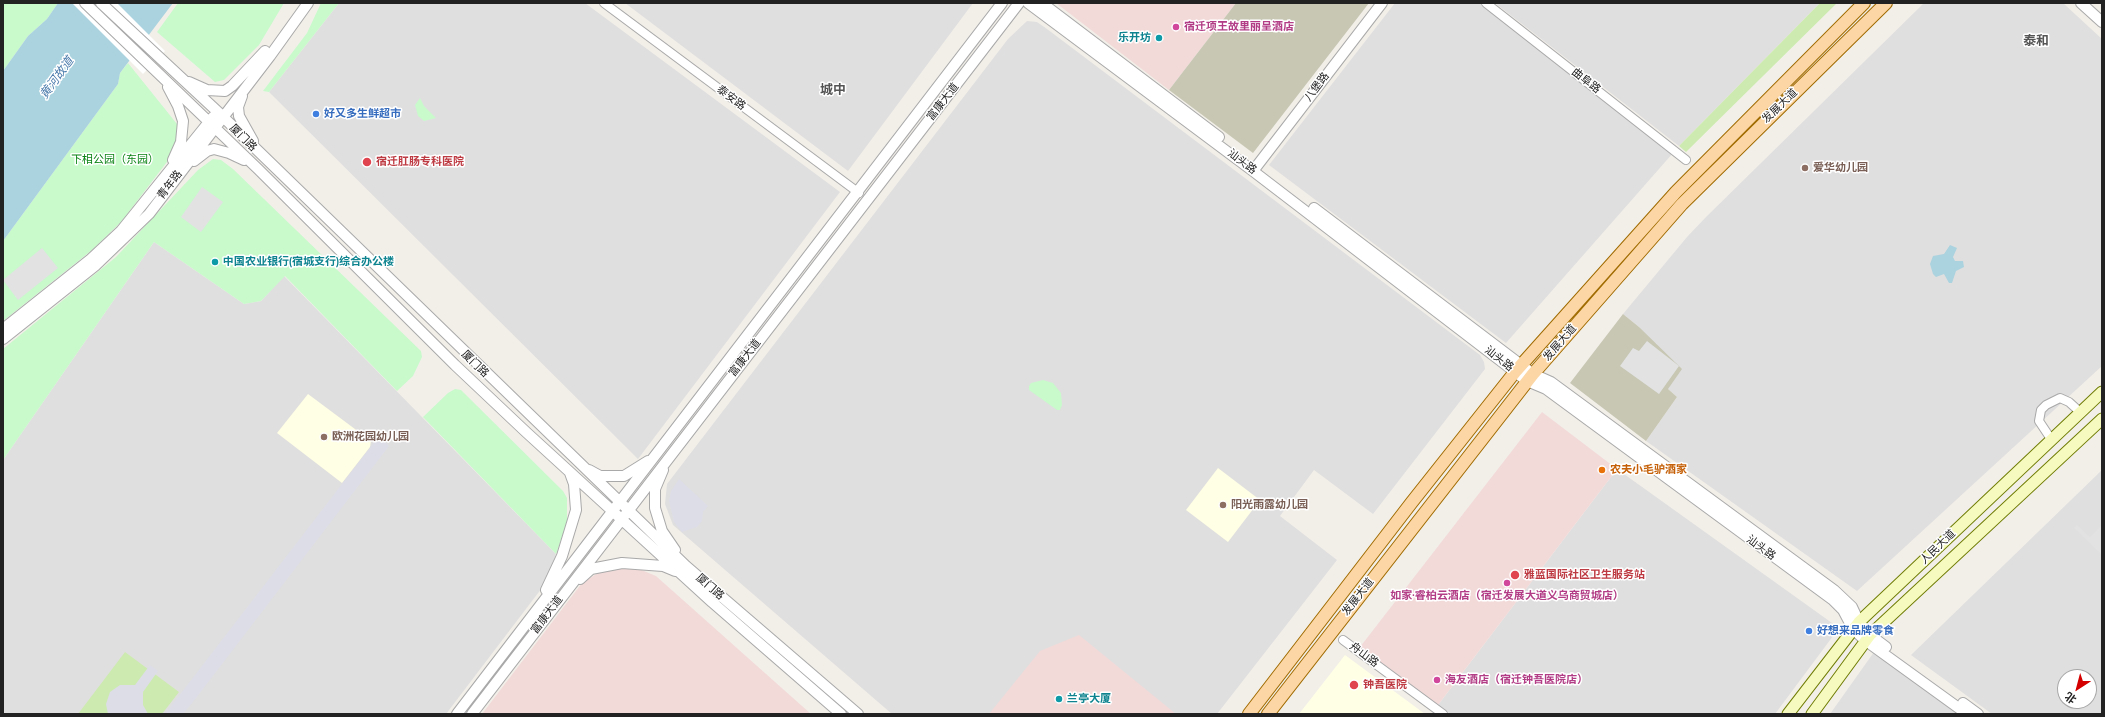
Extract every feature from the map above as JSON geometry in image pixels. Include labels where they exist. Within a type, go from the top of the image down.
[{"type":"main road","name":"发展大道","points":[[1249,714],[1412,502],[1518,369],[1676,192],[1864,3]]},
{"type":"main road","name":"发展大道","points":[[1268,714],[1530,378],[1682,204],[1886,3]]},
{"type":"main road","name":"人民大道","points":[[1788,714],[1856,625],[2102,392]]},
{"type":"main road","name":"人民大道","points":[[1812,714],[1868,638],[2102,419]]},
{"type":"street","name":"厦门路","points":[[85,3],[152,69],[258,168],[455,365],[570,473],[621,519],[858,714]]},
{"type":"street","name":"厦门路","points":[[101,3],[160,61],[220,115],[624,507],[684,570],[712,602],[841,714]]},
{"type":"street","name":"青年路","points":[[268,53],[300,3]]},
{"type":"street","name":"青年路","points":[[3,339],[96,265],[128,236],[212,124],[308,3]]},
{"type":"street","name":"泰安路","points":[[604,3],[858,193]]},
{"type":"street","name":"富康大道","points":[[472,714],[621,519],[624,507],[661,449],[1002,3]]},
{"type":"street","name":"富康大道","points":[[457,714],[613,512],[624,507],[669,456],[1019,3]]},
{"type":"street","name":"汕头路","points":[[1028,3],[1255,168]]},
{"type":"street","name":"汕头路","points":[[1042,3],[1518,369],[1834,600],[1868,638],[1967,714]]},
{"type":"street","name":"八堡路","points":[[1255,168],[1382,3]]},
{"type":"street","name":"曲阜路","points":[[1486,3],[1686,160]]},
{"type":"street","points":[[2081,3],[2102,22]]},
{"type":"street","points":[[178,76],[207,90],[225,91],[268,53]]},
{"type":"street","points":[[265,159],[243,126],[238,107],[248,85],[268,53]]},
{"type":"street","points":[[152,69],[169,89],[178,106],[183,132],[178,152],[158,195]]},
{"type":"street","points":[[158,195],[198,157],[207,151],[214,149],[240,157],[258,168]]},
{"type":"street","name":"青年路","points":[[3,329],[91,259],[158,195]]},
{"type":"street","points":[[2051,439],[2039,421],[2041,410],[2046,405],[2060,398],[2069,402],[2080,412]]},
{"type":"street","points":[[581,466],[600,476],[624,476],[634,471],[661,449]]},
{"type":"street","points":[[669,456],[655,490],[655,508],[662,531],[684,570]]},
{"type":"street","points":[[536,611],[553,577],[572,527],[576,501],[570,473]]},
{"type":"street","points":[[546,617],[581,578],[592,569],[617,564],[634,563],[684,570]]},
{"type":"street","name":"汕头路","points":[[1868,638],[1978,714]]},
{"type":"street","name":"舟山路","points":[[1343,640],[1443,714]]},
{"type":"shaded area","points":[[339,3],[585,3],[840,192],[638,459],[269,92]]},
{"type":"shaded area","points":[[625,3],[973,3],[848,171]]},
{"type":"shaded area","points":[[1056,3],[1236,3],[1169,90]]},
{"type":"shaded area","points":[[1236,3],[1369,3],[1253,153],[1169,90]]},
{"type":"shaded area","points":[[1395,3],[1480,3],[1673,153],[1506,343],[1269,165]]},
{"type":"shaded area","points":[[1495,3],[1820,3],[1679,146]]},
{"type":"shaded area","points":[[1924,3],[2063,3],[2102,39],[2102,366],[1857,591],[1646,441],[1677,397],[1668,389],[1639,327],[1623,314],[1687,237],[1706,217]]},
{"type":"shaded area","points":[[1027,21],[1037,22],[1047,29],[1480,355],[1484,362],[1485,369],[1373,514],[1314,470],[1280,516],[1337,560],[1217,714],[892,714],[673,525],[665,504],[667,484],[1008,39]]},
{"type":"shaded area","points":[[202,187],[223,202],[201,232],[181,217]]},
{"type":"shaded area","points":[[154,242],[244,304],[261,301],[284,276],[556,554],[548,580],[446,714],[3,714],[3,460]]},
{"type":"shaded area","points":[[42,248],[58,268],[18,300],[3,280]]},
{"type":"shaded area","points":[[1623,314],[1639,327],[1682,369],[1668,389],[1677,397],[1646,441],[1570,383]]},
{"type":"shaded area","points":[[1647,341],[1679,366],[1659,394],[1620,366],[1633,348],[1639,351]]},
{"type":"shaded area","name":"欧洲花园幼儿园","points":[[308,394],[371,441],[370,447],[342,483],[277,433]]},
{"type":"shaded area","points":[[1542,412],[1617,469],[1438,705],[1360,647]]},
{"type":"shaded area","points":[[379,436],[389,446],[196,698],[183,714],[165,714]]},
{"type":"shaded area","name":"阳光雨露幼儿园","points":[[1218,468],[1260,500],[1228,542],[1186,510]]},
{"type":"shaded area","points":[[1617,469],[1839,628],[1775,714],[1450,714],[1438,705]]},
{"type":"shaded area","points":[[2102,470],[2102,714],[1992,714],[1911,655]]},
{"type":"shaded area","points":[[679,479],[708,506],[703,512],[702,521],[697,527],[682,532],[674,522],[669,501],[671,491]]},
{"type":"shaded area","points":[[2077,525],[2090,537],[2102,525],[2102,555],[2074,528]]},
{"type":"shaded area","points":[[619,569],[639,569],[656,576],[811,714],[482,714],[582,583],[598,573]]},
{"type":"shaded area","points":[[1079,635],[1176,714],[989,714],[1040,651]]},
{"type":"shaded area","points":[[1874,652],[1960,714],[1830,714]]},
{"type":"shaded area","name":"钟吾医院","points":[[1345,655],[1425,714],[1299,714]]},
{"type":"shaded area","points":[[150,665],[158,671],[143,692],[143,705],[148,714],[108,714],[106,704],[110,692],[120,685],[135,685]]},
{"type":"green space","points":[[3,3],[58,3],[47,19],[28,36],[3,71]]},
{"type":"green space","points":[[178,3],[284,3],[259,45],[224,80],[215,82],[157,32]]},
{"type":"green space","points":[[321,3],[339,3],[269,92],[263,91],[307,33]]},
{"type":"green space","points":[[1820,3],[1837,3],[1686,152],[1679,146]]},
{"type":"green space","name":"下相公园（东园）","points":[[128,63],[177,124],[179,133],[173,154],[121,222],[92,250],[3,321],[3,241],[118,84],[120,73]]},
{"type":"green space","points":[[420,98],[424,106],[436,118],[424,121],[418,116],[415,105]]},
{"type":"green space","points":[[213,159],[221,160],[233,169],[421,351],[422,357],[413,376],[397,391],[285,276],[261,301],[244,304],[154,242],[3,460],[3,349],[116,257],[198,170]]},
{"type":"green space","points":[[1043,380],[1053,383],[1061,393],[1062,405],[1060,410],[1057,410],[1029,390],[1031,383]]},
{"type":"green space","points":[[455,389],[461,390],[563,491],[567,498],[567,524],[556,554],[423,417],[448,393]]},
{"type":"green space","points":[[125,652],[179,692],[162,714],[78,714]]},
{"type":"water","name":"黄河故道","points":[[58,3],[173,3],[120,73],[118,84],[3,241],[3,71],[28,36],[47,19]]},
{"type":"water","points":[[1950,245],[1957,248],[1953,257],[1955,261],[1963,261],[1964,267],[1956,271],[1952,283],[1949,283],[1944,274],[1936,277],[1933,274],[1930,264],[1933,256],[1944,254]]},
{"type":"pier","points":[[72,3],[117,3],[165,51],[143,74]]},
{"type":"place","name":"宿迁项王故里丽呈酒店","points":[[1176,27]]},
{"type":"place","name":"乐开坊","points":[[1159,38]]},
{"type":"place","name":"好又多生鲜超市","points":[[316,114]]},
{"type":"place","name":"宿迁肛肠专科医院","points":[[367,162]]},
{"type":"place","name":"爱华幼儿园","points":[[1805,168]]},
{"type":"place","name":"中国农业银行(宿城支行)综合办公楼","points":[[215,262]]},
{"type":"place","name":"欧洲花园幼儿园","points":[[324,437]]},
{"type":"place","name":"农夫小毛驴酒家","points":[[1602,470]]},
{"type":"place","name":"阳光雨露幼儿园","points":[[1223,505]]},
{"type":"place","name":"雅蓝国际社区卫生服务站","points":[[1515,575]]},
{"type":"place","name":"如家·睿柏云酒店（宿迁发展大道义乌商贸城店）","points":[[1507,583]]},
{"type":"place","name":"好想来品牌零食","points":[[1809,631]]},
{"type":"place","name":"海友酒店（宿迁钟吾医院店）","points":[[1437,680]]},
{"type":"place","name":"钟吾医院","points":[[1354,685]]},
{"type":"place","name":"兰亭大厦","points":[[1059,699]]},
{"type":"district","name":"泰和","points":[[2036,41]]},
{"type":"district","name":"城中","points":[[833,90]]}]
